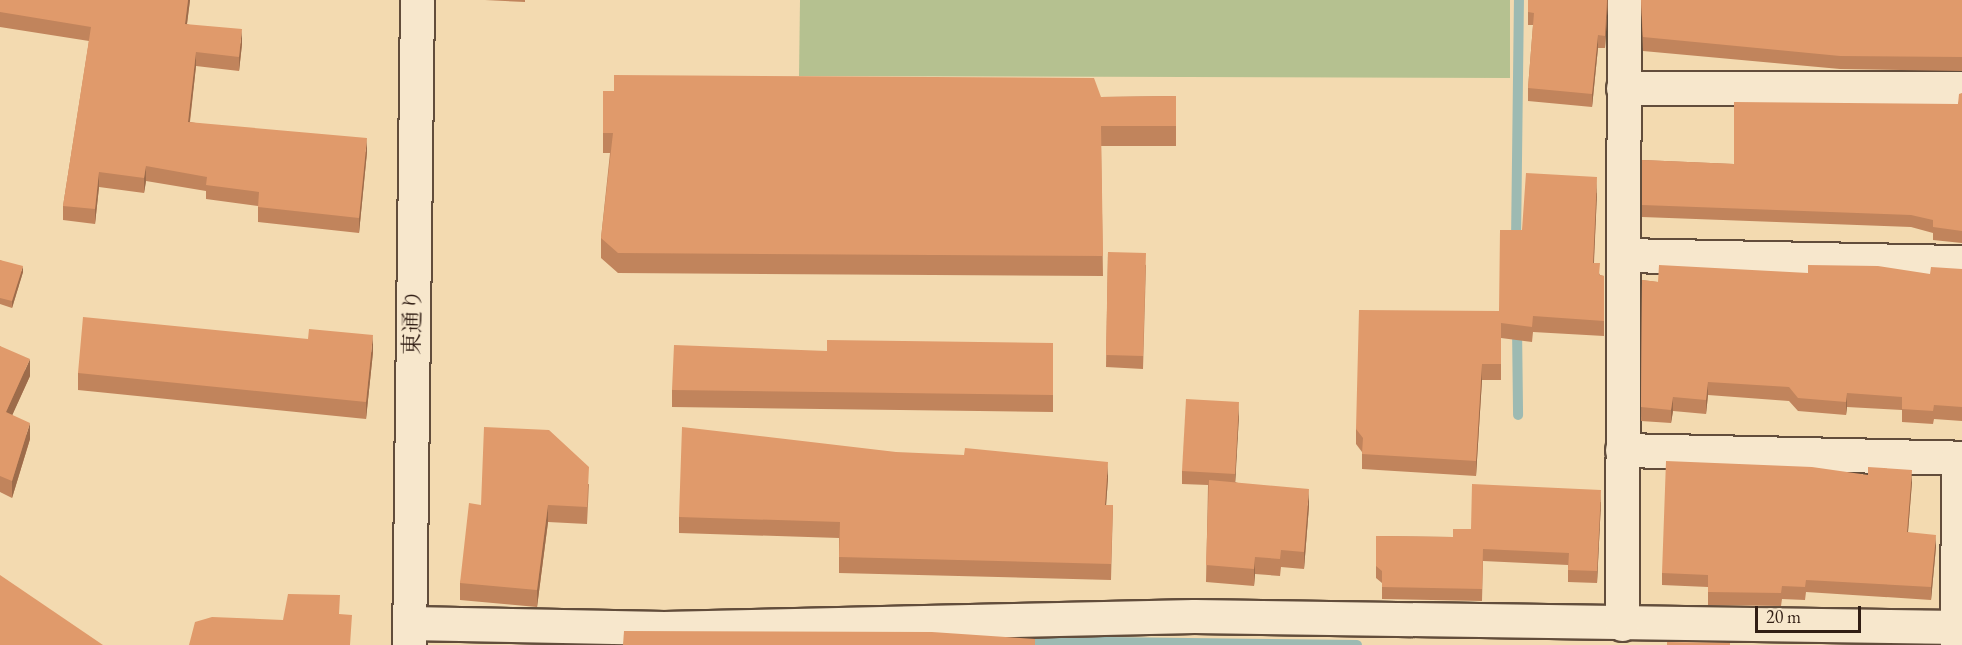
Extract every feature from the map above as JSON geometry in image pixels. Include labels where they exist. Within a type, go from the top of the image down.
[{"type":"street","name":"東通り","points":[[409,634],[417,0]]},
{"type":"street","points":[[1622,624],[1624,0]]},
{"type":"street","points":[[1623,88],[1962,88]]},
{"type":"street","points":[[1623,255],[1962,262]]},
{"type":"street","points":[[409,634],[1194,616],[1503,634],[1622,624],[1958,633],[1960,458],[1622,450]]},
{"type":"green space","points":[[800,0],[1510,0],[1510,78],[799,76]]},
{"type":"building","points":[[0,0],[188,0],[185,24],[242,29],[239,57],[196,52],[188,122],[367,138],[359,218],[258,207],[259,192],[206,185],[207,177],[146,166],[144,178],[99,172],[95,209],[63,206],[91,27],[0,12]]},
{"type":"building","points":[[1528,0],[1607,0],[1605,36],[1598,35],[1592,94],[1528,88],[1534,13],[1528,12]]},
{"type":"building","points":[[1641,0],[1962,0],[1962,57],[1840,56],[1643,37]]},
{"type":"building","points":[[614,75],[1094,78],[1101,97],[1176,96],[1176,126],[1101,126],[1103,256],[618,253],[601,238],[613,133],[603,133],[603,91],[614,91]]},
{"type":"building","points":[[1962,93],[1962,231],[1933,227],[1933,220],[1911,215],[1642,205],[1642,160],[1734,164],[1734,102],[1958,104],[1959,94]]},
{"type":"building","points":[[1526,173],[1597,177],[1593,263],[1600,263],[1599,275],[1604,276],[1604,321],[1533,316],[1532,327],[1501,323],[1501,364],[1482,364],[1476,461],[1362,454],[1363,438],[1356,429],[1359,310],[1499,311],[1500,230],[1522,230]]},
{"type":"building","points":[[1108,252],[1146,253],[1143,356],[1106,355]]},
{"type":"building","points":[[0,260],[23,266],[12,301],[0,298]]},
{"type":"building","points":[[1659,265],[1808,273],[1808,265],[1878,266],[1930,274],[1931,267],[1962,269],[1962,407],[1934,405],[1933,411],[1902,409],[1902,397],[1847,393],[1846,402],[1798,398],[1789,387],[1708,382],[1706,400],[1673,397],[1671,410],[1641,407],[1642,280],[1658,282]]},
{"type":"building","points":[[83,317],[308,339],[309,329],[373,335],[366,402],[78,373]]},
{"type":"building","points":[[827,340],[1053,343],[1053,395],[672,390],[674,345],[827,351]]},
{"type":"building","points":[[0,346],[30,359],[6,412],[30,423],[12,481],[0,476]]},
{"type":"building","points":[[1186,399],[1239,402],[1235,474],[1182,471]]},
{"type":"building","points":[[484,427],[549,430],[589,467],[587,507],[548,505],[537,590],[460,583],[469,503],[481,505]]},
{"type":"building","points":[[682,427],[896,452],[964,455],[965,448],[1108,462],[1105,505],[1113,505],[1111,564],[839,557],[840,522],[679,517]]},
{"type":"building","points":[[1666,461],[1812,467],[1868,475],[1868,467],[1912,470],[1907,532],[1936,535],[1931,587],[1806,580],[1805,587],[1782,586],[1781,593],[1708,592],[1708,575],[1662,573]]},
{"type":"building","points":[[1209,480],[1309,489],[1304,552],[1281,550],[1280,559],[1255,557],[1254,569],[1206,565]]},
{"type":"building","points":[[1472,484],[1601,490],[1597,571],[1568,570],[1569,553],[1483,549],[1482,589],[1382,587],[1382,571],[1376,566],[1376,536],[1453,537],[1453,529],[1471,529]]},
{"type":"building","points":[[0,575],[103,645],[0,645]]},
{"type":"building","points":[[288,594],[340,595],[339,614],[352,615],[350,645],[189,645],[195,622],[212,617],[283,620]]},
{"type":"building","points":[[624,631],[932,632],[1035,639],[1035,645],[623,645]]},
{"type":"building","points":[[1667,642],[1730,643],[1730,645],[1667,645]]},
{"type":"waterway","points":[[1516,242],[1519,0]]},
{"type":"waterway","points":[[1517,327],[1518,415]]},
{"type":"waterway","points":[[1023,641],[1357,645]]}]
